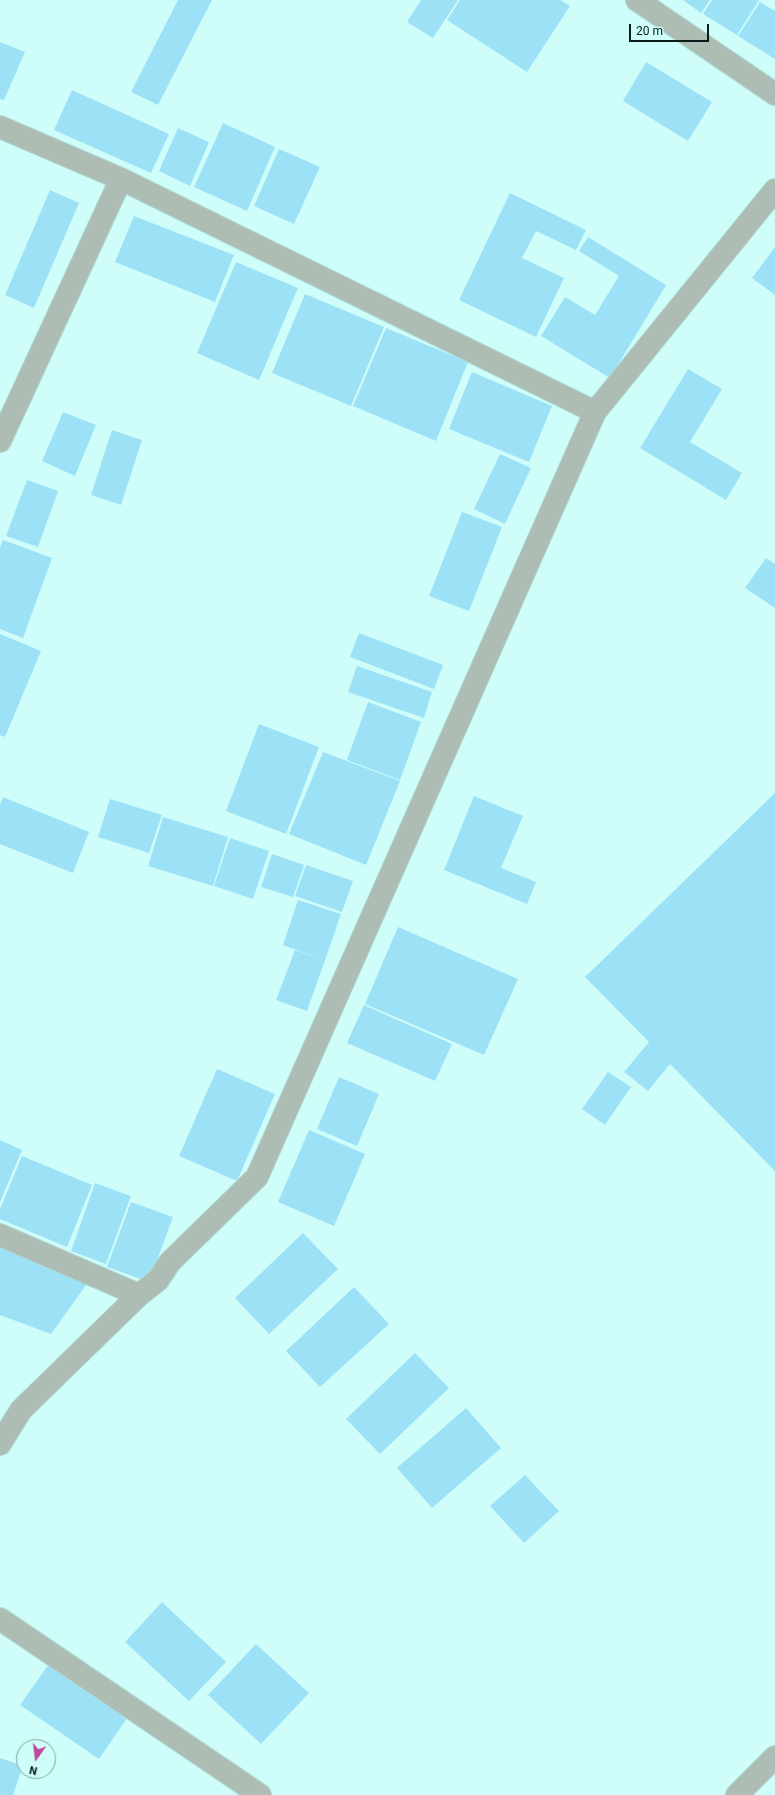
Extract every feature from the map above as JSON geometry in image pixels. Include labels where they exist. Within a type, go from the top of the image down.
[{"type":"street","points":[[637,0],[775,94]]},
{"type":"street","points":[[0,127],[121,179],[595,412]]},
{"type":"street","points":[[0,441],[121,179]]},
{"type":"street","points":[[0,1444],[20,1410],[139,1295],[158,1280],[170,1262],[257,1177],[595,412],[775,190]]},
{"type":"street","points":[[0,1235],[139,1295]]},
{"type":"street","points":[[0,1619],[260,1795]]},
{"type":"street","points":[[738,1795],[775,1757]]},
{"type":"building","points":[[178,0],[212,0],[158,105],[131,92]]},
{"type":"building","points":[[421,0],[458,0],[433,38],[407,22]]},
{"type":"building","points":[[460,0],[560,0],[570,6],[527,72],[447,20]]},
{"type":"building","points":[[683,0],[710,0],[701,13]]},
{"type":"building","points":[[712,0],[759,0],[737,35],[703,14]]},
{"type":"building","points":[[760,2],[775,11],[775,59],[738,36]]},
{"type":"building","points":[[0,42],[25,52],[4,100],[0,99]]},
{"type":"building","points":[[646,62],[712,102],[688,141],[623,101]]},
{"type":"building","points":[[72,90],[169,134],[151,173],[54,130]]},
{"type":"building","points":[[223,123],[275,147],[247,211],[194,187]]},
{"type":"building","points":[[178,128],[209,142],[190,186],[159,171]]},
{"type":"building","points":[[279,149],[320,167],[294,224],[254,206]]},
{"type":"building","points":[[50,190],[79,203],[34,308],[5,295]]},
{"type":"building","points":[[510,193],[586,230],[576,250],[536,231],[522,258],[564,278],[536,337],[459,300]]},
{"type":"building","points":[[134,216],[234,255],[215,302],[115,262]]},
{"type":"building","points":[[588,237],[666,285],[610,378],[541,336],[565,297],[595,315],[619,276],[579,251]]},
{"type":"building","points":[[775,247],[775,295],[752,278]]},
{"type":"building","points":[[236,262],[298,288],[259,380],[197,353]]},
{"type":"building","points":[[305,294],[384,327],[351,406],[272,373]]},
{"type":"building","points":[[386,328],[468,362],[436,441],[353,406]]},
{"type":"building","points":[[688,369],[722,389],[690,442],[742,473],[726,500],[640,448]]},
{"type":"building","points":[[472,372],[552,406],[529,462],[449,429]]},
{"type":"building","points":[[63,412],[96,425],[75,476],[42,461]]},
{"type":"building","points":[[112,430],[142,440],[121,505],[91,495]]},
{"type":"building","points":[[500,454],[531,468],[505,524],[474,509]]},
{"type":"building","points":[[27,480],[58,491],[38,547],[6,536]]},
{"type":"building","points":[[462,512],[502,527],[469,611],[429,596]]},
{"type":"building","points":[[3,540],[52,558],[23,638],[0,629],[0,548]]},
{"type":"building","points":[[766,558],[775,564],[775,608],[745,588]]},
{"type":"building","points":[[359,633],[443,665],[434,689],[350,657]]},
{"type":"building","points":[[0,634],[41,651],[5,737],[0,735]]},
{"type":"building","points":[[357,666],[432,692],[424,718],[348,692]]},
{"type":"building","points":[[368,702],[421,722],[400,780],[347,760]]},
{"type":"building","points":[[259,724],[319,747],[286,834],[226,811]]},
{"type":"building","points":[[323,752],[400,781],[366,865],[289,834]]},
{"type":"building","points":[[775,793],[775,1171],[670,1064],[648,1091],[624,1072],[649,1042],[585,977]]},
{"type":"building","points":[[474,796],[523,816],[501,868],[536,882],[527,904],[444,870]]},
{"type":"building","points":[[3,797],[89,832],[73,873],[0,844],[0,805]]},
{"type":"building","points":[[110,799],[162,815],[149,853],[98,837]]},
{"type":"building","points":[[163,817],[228,837],[213,886],[148,866]]},
{"type":"building","points":[[230,838],[269,851],[253,899],[214,886]]},
{"type":"building","points":[[272,854],[304,865],[293,897],[261,887]]},
{"type":"building","points":[[306,865],[353,881],[342,912],[295,896]]},
{"type":"building","points":[[298,900],[341,914],[325,960],[283,945]]},
{"type":"building","points":[[398,927],[518,979],[484,1055],[365,1004]]},
{"type":"building","points":[[295,950],[325,960],[307,1011],[276,1000]]},
{"type":"building","points":[[364,1005],[452,1044],[435,1081],[347,1043]]},
{"type":"building","points":[[217,1069],[275,1094],[237,1181],[179,1156]]},
{"type":"building","points":[[608,1072],[631,1087],[605,1125],[582,1109]]},
{"type":"building","points":[[339,1077],[379,1094],[357,1146],[317,1129]]},
{"type":"building","points":[[309,1130],[365,1154],[334,1226],[278,1202]]},
{"type":"building","points":[[0,1140],[22,1150],[0,1202]]},
{"type":"building","points":[[22,1156],[92,1185],[67,1247],[0,1219],[0,1209]]},
{"type":"building","points":[[95,1183],[131,1196],[106,1264],[71,1251]]},
{"type":"building","points":[[131,1202],[173,1217],[149,1282],[107,1267]]},
{"type":"building","points":[[303,1233],[338,1269],[269,1334],[235,1298]]},
{"type":"building","points":[[0,1244],[89,1281],[51,1334],[0,1315]]},
{"type":"building","points":[[354,1287],[389,1324],[320,1387],[286,1351]]},
{"type":"building","points":[[415,1353],[449,1388],[380,1454],[346,1419]]},
{"type":"building","points":[[466,1408],[501,1448],[432,1508],[397,1468]]},
{"type":"building","points":[[525,1475],[559,1511],[524,1543],[490,1506]]},
{"type":"building","points":[[162,1602],[226,1662],[189,1701],[125,1642]]},
{"type":"building","points":[[256,1644],[309,1693],[261,1744],[208,1695]]},
{"type":"building","points":[[54,1657],[132,1711],[99,1759],[20,1705]]},
{"type":"building","points":[[0,1758],[16,1764],[16,1779],[19,1779],[13,1795],[0,1795]]}]
